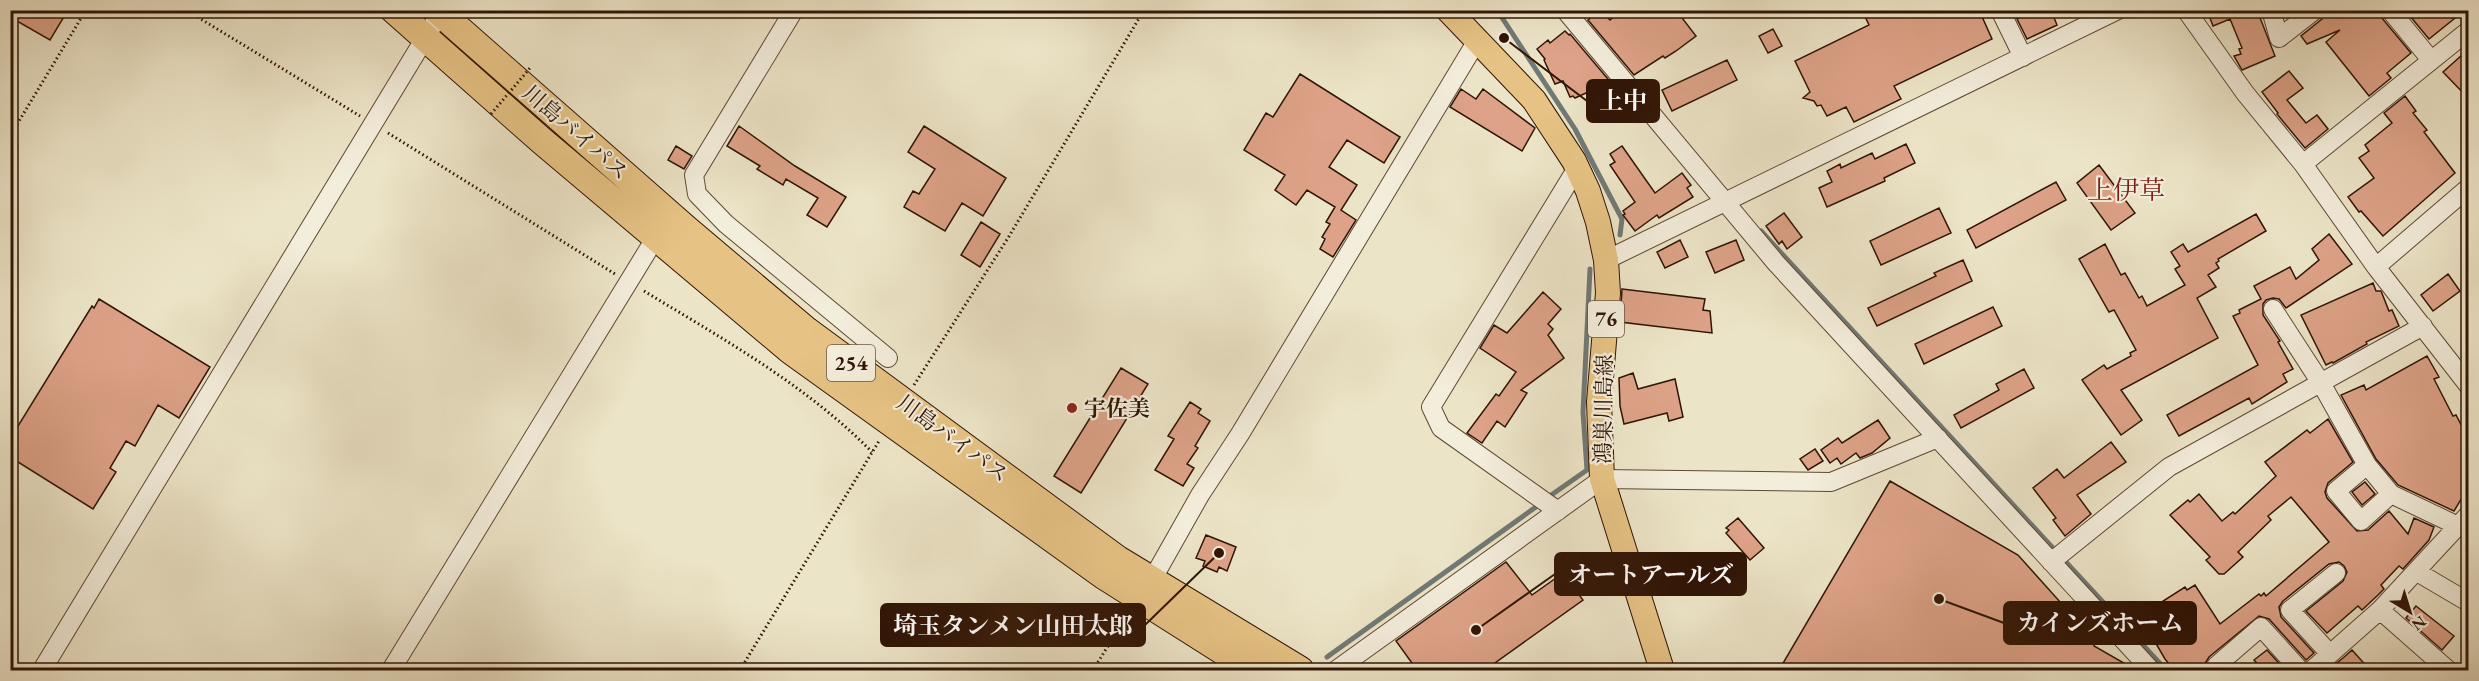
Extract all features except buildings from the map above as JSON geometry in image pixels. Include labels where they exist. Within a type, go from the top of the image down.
[{"type":"highway","name":"川島バイパス","points":[[394,10],[542,141],[790,350],[897,412]]},
{"type":"highway","name":"川島バイパス","points":[[440,11],[897,412],[1093,568],[1145,589],[1300,670]]},
{"type":"highway","name":"川島バイパス","points":[[1145,589],[1253,670]]},
{"type":"main road","name":"鴻巣川島線","points":[[1448,10],[1534,100],[1577,168],[1598,222],[1606,260],[1608,293],[1599,402],[1602,479],[1662,670]]},
{"type":"street","points":[[794,10],[694,175],[697,194],[726,224],[888,358]]},
{"type":"street","points":[[1565,10],[1776,263],[2151,670]]},
{"type":"street","points":[[2000,10],[2023,57]]},
{"type":"street","points":[[1606,260],[2118,10]]},
{"type":"street","points":[[2186,10],[2245,93],[2303,164],[2376,267],[2469,385]]},
{"type":"street","points":[[2271,10],[2279,38],[2315,10]]},
{"type":"street","points":[[2390,10],[2432,60]]},
{"type":"street","points":[[42,670],[440,11]]},
{"type":"street","points":[[2303,164],[2432,60],[2466,37]]},
{"type":"street","points":[[1145,589],[1478,39]]},
{"type":"street","points":[[1558,511],[1441,428],[1431,407],[1577,168]]},
{"type":"street","points":[[2376,267],[2467,192]]},
{"type":"street","points":[[391,670],[656,237]]},
{"type":"street","points":[[2273,309],[2321,382],[2367,465],[2391,494],[2463,520],[2380,610],[2312,670]]},
{"type":"street","points":[[2051,562],[2169,467],[2422,326]]},
{"type":"street","points":[[1336,670],[1602,479],[1831,482],[1938,438]]},
{"type":"street","points":[[2367,465],[2336,491],[2361,521],[2391,494]]},
{"type":"street","points":[[2417,572],[2469,602]]},
{"type":"street","points":[[2330,654],[2290,610],[2336,573]]},
{"type":"street","points":[[2380,610],[2448,670]]},
{"type":"street","points":[[2220,670],[2216,666],[2261,627],[2300,670]]},
{"type":"path","points":[[10,136],[86,10]]},
{"type":"path","points":[[186,10],[762,363],[850,429],[872,452]]},
{"type":"path","points":[[740,670],[872,452],[1008,238],[1144,10]]},
{"type":"path","points":[[491,114],[530,68]]},
{"type":"path","points":[[1093,670],[1145,589]]},
{"type":"waterway","points":[[1497,10],[1575,129],[1622,219],[1620,235]]},
{"type":"waterway","points":[[1761,231],[2052,547]]},
{"type":"waterway","points":[[1547,498],[1587,470],[1583,412],[1590,269]]},
{"type":"waterway","points":[[1327,657],[1540,504]]},
{"type":"waterway","points":[[2064,560],[2166,670]]},
{"type":"place","name":"上中","points":[[1504,38]]},
{"type":"place","name":"宇佐美","points":[[1072,408]]},
{"type":"place","name":"埼玉タンメン山田太郎","points":[[1219,553]]},
{"type":"place","name":"カインズホーム","points":[[1939,599]]},
{"type":"place","name":"オートアールズ","points":[[1476,630]]},
{"type":"district","name":"上伊草","points":[[2126,190]]}]
